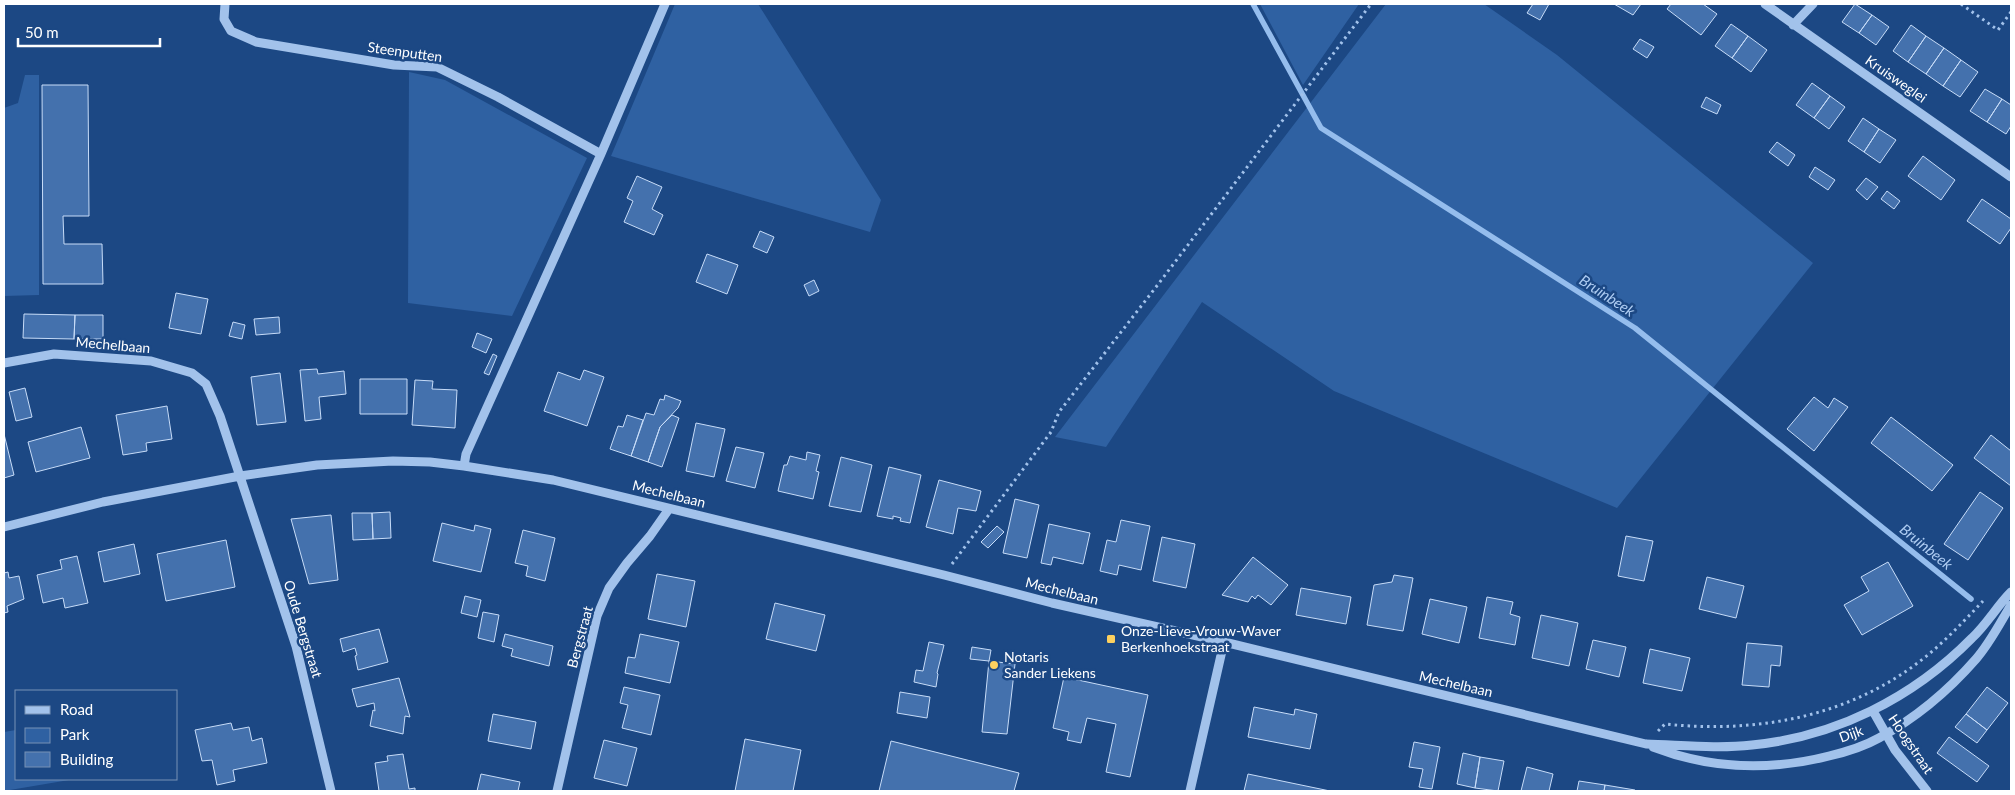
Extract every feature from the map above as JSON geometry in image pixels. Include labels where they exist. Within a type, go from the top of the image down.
[{"type":"street","name":"Steenputten","points":[[225,4],[224,19],[231,30],[256,42],[394,65],[437,67],[498,97],[601,154]]},
{"type":"street","points":[[464,466],[466,454],[601,154],[665,4]]},
{"type":"street","name":"Kruisweglei","points":[[1765,4],[2011,177]]},
{"type":"street","points":[[1793,25],[1813,4]]},
{"type":"street","name":"Mechelbaan","points":[[4,363],[54,354],[151,361],[192,373],[206,384],[220,416],[240,476]]},
{"type":"street","name":"Mechelbaan","points":[[4,527],[103,502],[240,476],[317,465],[430,462],[553,480],[1052,603],[1224,642],[1646,744],[1696,747],[1752,745],[1805,736],[1873,711]]},
{"type":"street","name":"Oude Bergstraat","points":[[240,476],[296,646],[331,791]]},
{"type":"street","name":"Bergstraat","points":[[557,791],[597,616],[610,588],[627,562],[650,536],[669,509]]},
{"type":"street","name":"Dijk","points":[[1873,711],[1923,681],[1972,638],[2011,592]]},
{"type":"street","name":"Dijk","points":[[1646,744],[1677,756],[1742,766],[1764,766],[1810,761],[1844,752],[1885,735],[1925,707],[1952,684],[1977,658],[2011,605]]},
{"type":"street","points":[[1190,791],[1224,642]]},
{"type":"street","name":"Hoogstraat","points":[[1873,711],[1885,735],[1926,791]]},
{"type":"path","points":[[944,575],[1051,432],[1062,408],[1371,4]]},
{"type":"path","points":[[1962,4],[1998,30],[2011,12]]},
{"type":"path","points":[[1646,744],[1665,724],[1699,727],[1750,727],[1812,715],[1857,698],[1891,680],[1929,654],[1986,598]]},
{"type":"green space","points":[[675,4],[758,4],[881,200],[870,232],[611,156]]},
{"type":"green space","points":[[1260,4],[1359,4],[1303,85]]},
{"type":"green space","points":[[1386,4],[1484,4],[1557,55],[1813,263],[1617,508],[1334,391],[1202,302],[1106,447],[1055,437]]},
{"type":"green space","points":[[409,72],[445,80],[587,158],[512,316],[408,303]]},
{"type":"green space","points":[[25,75],[39,75],[39,295],[4,296],[4,108],[18,103]]},
{"type":"green space","points":[[15,730],[15,780],[69,780],[4,791],[4,732]]},
{"type":"building","points":[[1533,4],[1549,4],[1540,20],[1527,13]]},
{"type":"building","points":[[1614,4],[1641,4],[1633,15]]},
{"type":"building","points":[[1671,4],[1703,4],[1717,14],[1701,35],[1667,9]]},
{"type":"building","points":[[1855,4],[1872,15],[1859,33],[1842,22]]},
{"type":"building","points":[[1872,15],[1889,27],[1876,45],[1859,33]]},
{"type":"building","points":[[1731,24],[1748,36],[1732,58],[1715,46]]},
{"type":"building","points":[[1911,25],[1926,36],[1908,62],[1893,51]]},
{"type":"building","points":[[1748,36],[1767,50],[1751,72],[1732,58]]},
{"type":"building","points":[[1926,36],[1944,48],[1926,74],[1908,62]]},
{"type":"building","points":[[1640,39],[1654,47],[1647,58],[1633,49]]},
{"type":"building","points":[[1944,48],[1961,60],[1943,86],[1926,74]]},
{"type":"building","points":[[1961,60],[1978,72],[1960,97],[1943,86]]},
{"type":"building","points":[[1812,83],[1830,96],[1814,118],[1796,105]]},
{"type":"building","points":[[42,85],[88,85],[89,216],[63,216],[64,244],[102,244],[103,284],[43,284]]},
{"type":"building","points":[[1985,89],[2002,99],[1987,122],[1970,111]]},
{"type":"building","points":[[1830,96],[1845,107],[1829,129],[1814,118]]},
{"type":"building","points":[[1706,97],[1721,105],[1717,114],[1701,107]]},
{"type":"building","points":[[2002,99],[2011,105],[2011,126],[2006,134],[1987,122]]},
{"type":"building","points":[[1863,118],[1879,129],[1864,152],[1848,141]]},
{"type":"building","points":[[1879,129],[1896,140],[1880,163],[1864,152]]},
{"type":"building","points":[[1777,142],[1795,155],[1788,166],[1769,152]]},
{"type":"building","points":[[1923,156],[1955,180],[1941,200],[1908,176]]},
{"type":"building","points":[[1815,167],[1835,180],[1828,190],[1809,177]]},
{"type":"building","points":[[637,176],[662,187],[652,209],[663,215],[654,235],[624,222],[633,201],[627,198]]},
{"type":"building","points":[[1866,178],[1878,187],[1867,200],[1856,190]]},
{"type":"building","points":[[1887,191],[1900,201],[1894,209],[1881,199]]},
{"type":"building","points":[[1982,199],[2011,219],[2011,228],[2000,244],[1967,221]]},
{"type":"building","points":[[760,231],[774,237],[767,253],[753,247]]},
{"type":"building","points":[[707,254],[738,265],[727,294],[696,282]]},
{"type":"building","points":[[814,280],[819,291],[809,296],[804,285]]},
{"type":"building","points":[[176,293],[208,299],[201,334],[169,328]]},
{"type":"building","points":[[24,314],[75,315],[74,339],[23,338]]},
{"type":"building","points":[[75,315],[103,315],[103,339],[74,339]]},
{"type":"building","points":[[279,317],[280,333],[256,335],[254,319]]},
{"type":"building","points":[[233,322],[245,325],[242,339],[229,336]]},
{"type":"building","points":[[477,333],[492,339],[486,353],[472,347]]},
{"type":"building","points":[[493,354],[497,356],[489,375],[484,373]]},
{"type":"building","points":[[317,369],[318,374],[344,371],[346,394],[319,397],[321,419],[305,421],[300,370]]},
{"type":"building","points":[[584,370],[604,377],[587,426],[544,411],[558,372],[580,380]]},
{"type":"building","points":[[280,373],[286,422],[257,425],[251,377]]},
{"type":"building","points":[[360,379],[407,379],[407,414],[360,414]]},
{"type":"building","points":[[415,380],[433,381],[432,389],[457,390],[455,428],[412,425]]},
{"type":"building","points":[[25,388],[32,417],[16,421],[9,392]]},
{"type":"building","points":[[665,395],[681,401],[678,408],[660,427],[648,462],[631,456],[646,413],[654,415],[660,399],[664,400]]},
{"type":"building","points":[[1814,397],[1828,408],[1834,398],[1848,407],[1814,451],[1787,429]]},
{"type":"building","points":[[167,406],[172,439],[146,443],[147,451],[123,455],[116,415]]},
{"type":"building","points":[[627,415],[643,420],[631,456],[610,449],[618,426],[623,427]]},
{"type":"building","points":[[672,415],[679,418],[662,467],[648,462],[660,427]]},
{"type":"building","points":[[1891,417],[1953,465],[1932,491],[1871,443]]},
{"type":"building","points":[[696,423],[725,429],[714,477],[686,471]]},
{"type":"building","points":[[81,427],[90,458],[36,472],[28,442]]},
{"type":"building","points":[[4,434],[14,475],[4,478]]},
{"type":"building","points":[[1991,435],[2011,451],[2011,486],[1974,458]]},
{"type":"building","points":[[736,447],[764,453],[755,488],[726,481]]},
{"type":"building","points":[[807,452],[820,455],[816,471],[819,472],[813,499],[778,491],[784,465],[787,465],[790,456],[806,460]]},
{"type":"building","points":[[841,457],[872,465],[861,512],[829,506]]},
{"type":"building","points":[[889,467],[921,475],[910,523],[900,521],[901,518],[893,516],[893,519],[877,516]]},
{"type":"building","points":[[939,480],[981,491],[976,511],[958,508],[953,534],[926,527]]},
{"type":"building","points":[[1980,492],[2003,508],[1968,560],[1944,544]]},
{"type":"building","points":[[1015,499],[1039,505],[1027,558],[1003,553]]},
{"type":"building","points":[[390,512],[391,538],[373,539],[372,513]]},
{"type":"building","points":[[352,513],[372,513],[373,539],[353,540]]},
{"type":"building","points":[[331,515],[338,580],[309,584],[291,519]]},
{"type":"building","points":[[1121,520],[1150,526],[1141,570],[1119,565],[1117,575],[1100,571],[1107,540],[1116,542]]},
{"type":"building","points":[[442,523],[474,531],[475,525],[491,529],[481,572],[433,561]]},
{"type":"building","points":[[1049,524],[1090,533],[1083,564],[1053,557],[1051,565],[1041,563]]},
{"type":"building","points":[[997,526],[1004,532],[988,548],[981,542]]},
{"type":"building","points":[[523,530],[555,538],[545,581],[526,576],[528,566],[515,563]]},
{"type":"building","points":[[1626,536],[1653,541],[1644,581],[1618,576]]},
{"type":"building","points":[[1162,537],[1195,544],[1186,588],[1153,581]]},
{"type":"building","points":[[226,540],[235,587],[166,601],[157,554]]},
{"type":"building","points":[[134,544],[140,574],[104,582],[98,552]]},
{"type":"building","points":[[77,556],[88,603],[65,608],[63,598],[43,603],[37,575],[62,569],[60,560]]},
{"type":"building","points":[[1253,557],[1288,585],[1271,605],[1258,595],[1255,599],[1252,596],[1248,602],[1222,595]]},
{"type":"building","points":[[1888,562],[1913,606],[1862,635],[1844,605],[1869,591],[1861,577]]},
{"type":"building","points":[[8,572],[9,578],[19,576],[24,599],[7,606],[8,612],[4,613],[4,573]]},
{"type":"building","points":[[657,574],[695,581],[686,627],[648,619]]},
{"type":"building","points":[[1394,575],[1413,578],[1403,631],[1367,625],[1374,585],[1392,582]]},
{"type":"building","points":[[1707,577],[1744,586],[1736,618],[1699,609]]},
{"type":"building","points":[[1301,588],[1351,597],[1346,624],[1296,615]]},
{"type":"building","points":[[465,596],[481,600],[477,617],[461,613]]},
{"type":"building","points":[[1487,597],[1513,602],[1510,614],[1520,617],[1515,645],[1479,638]]},
{"type":"building","points":[[1430,599],[1467,607],[1459,643],[1422,634]]},
{"type":"building","points":[[775,603],[825,615],[816,651],[766,639]]},
{"type":"building","points":[[483,612],[499,615],[494,642],[478,638]]},
{"type":"building","points":[[1541,615],[1578,623],[1569,666],[1532,658]]},
{"type":"building","points":[[379,629],[388,662],[358,670],[355,648],[343,652],[340,639]]},
{"type":"building","points":[[505,634],[553,646],[549,666],[511,656],[513,649],[502,646]]},
{"type":"building","points":[[640,634],[679,642],[670,683],[625,673],[628,657],[635,658]]},
{"type":"building","points":[[1593,640],[1626,647],[1619,677],[1586,669]]},
{"type":"building","points":[[929,642],[944,645],[937,673],[936,687],[914,682],[916,670],[923,671]]},
{"type":"building","points":[[1747,643],[1782,646],[1780,666],[1771,665],[1769,687],[1742,685]]},
{"type":"building","points":[[972,647],[991,650],[989,661],[970,659]]},
{"type":"building","points":[[1650,649],[1690,658],[1682,691],[1643,683]]},
{"type":"building","points":[[989,661],[1015,664],[1007,734],[982,732]]},
{"type":"building","points":[[1064,677],[1148,695],[1130,777],[1106,772],[1116,724],[1087,718],[1081,743],[1067,740],[1069,732],[1053,728]]},
{"type":"building","points":[[399,678],[410,717],[405,716],[403,734],[370,726],[373,710],[375,711],[374,703],[357,707],[352,689]]},
{"type":"building","points":[[624,687],[660,695],[651,735],[622,728],[628,705],[620,703]]},
{"type":"building","points":[[1987,687],[2008,703],[1987,730],[1966,714]]},
{"type":"building","points":[[900,692],[930,697],[927,718],[897,713]]},
{"type":"building","points":[[1254,707],[1294,715],[1295,709],[1317,714],[1310,749],[1248,737]]},
{"type":"building","points":[[493,714],[536,722],[531,749],[488,741]]},
{"type":"building","points":[[1966,714],[1987,730],[1977,743],[1955,727]]},
{"type":"building","points":[[231,723],[233,730],[249,727],[252,741],[262,738],[267,763],[233,770],[235,781],[217,785],[212,760],[202,761],[195,730]]},
{"type":"building","points":[[1949,737],[1989,766],[1977,782],[1937,753]]},
{"type":"building","points":[[745,739],[801,750],[793,791],[735,791]]},
{"type":"building","points":[[604,740],[637,748],[627,786],[594,778]]},
{"type":"building","points":[[891,741],[1019,773],[1014,791],[879,791]]},
{"type":"building","points":[[1414,742],[1440,747],[1432,789],[1419,787],[1423,769],[1409,767]]},
{"type":"building","points":[[1463,753],[1480,757],[1475,788],[1457,784]]},
{"type":"building","points":[[403,754],[409,789],[415,788],[415,791],[379,791],[375,763],[388,761],[387,756]]},
{"type":"building","points":[[1480,757],[1504,761],[1498,791],[1475,788]]},
{"type":"building","points":[[1527,767],[1553,774],[1549,791],[1521,791]]},
{"type":"building","points":[[481,774],[520,782],[518,791],[477,791]]},
{"type":"building","points":[[1248,774],[1330,791],[1244,791]]},
{"type":"building","points":[[1579,781],[1605,785],[1604,791],[1577,791]]},
{"type":"building","points":[[1605,785],[1635,790],[1635,791],[1604,791]]},
{"type":"waterway","name":"Bruinbeek","points":[[1253,4],[1321,128],[1635,328],[1971,599]]},
{"type":"place","name":"Onze-Lieve-Vrouw-Waver Berkenhoekstraat","points":[[1111,639]]},
{"type":"place","name":"Notaris Sander Liekens","points":[[994,665]]}]
